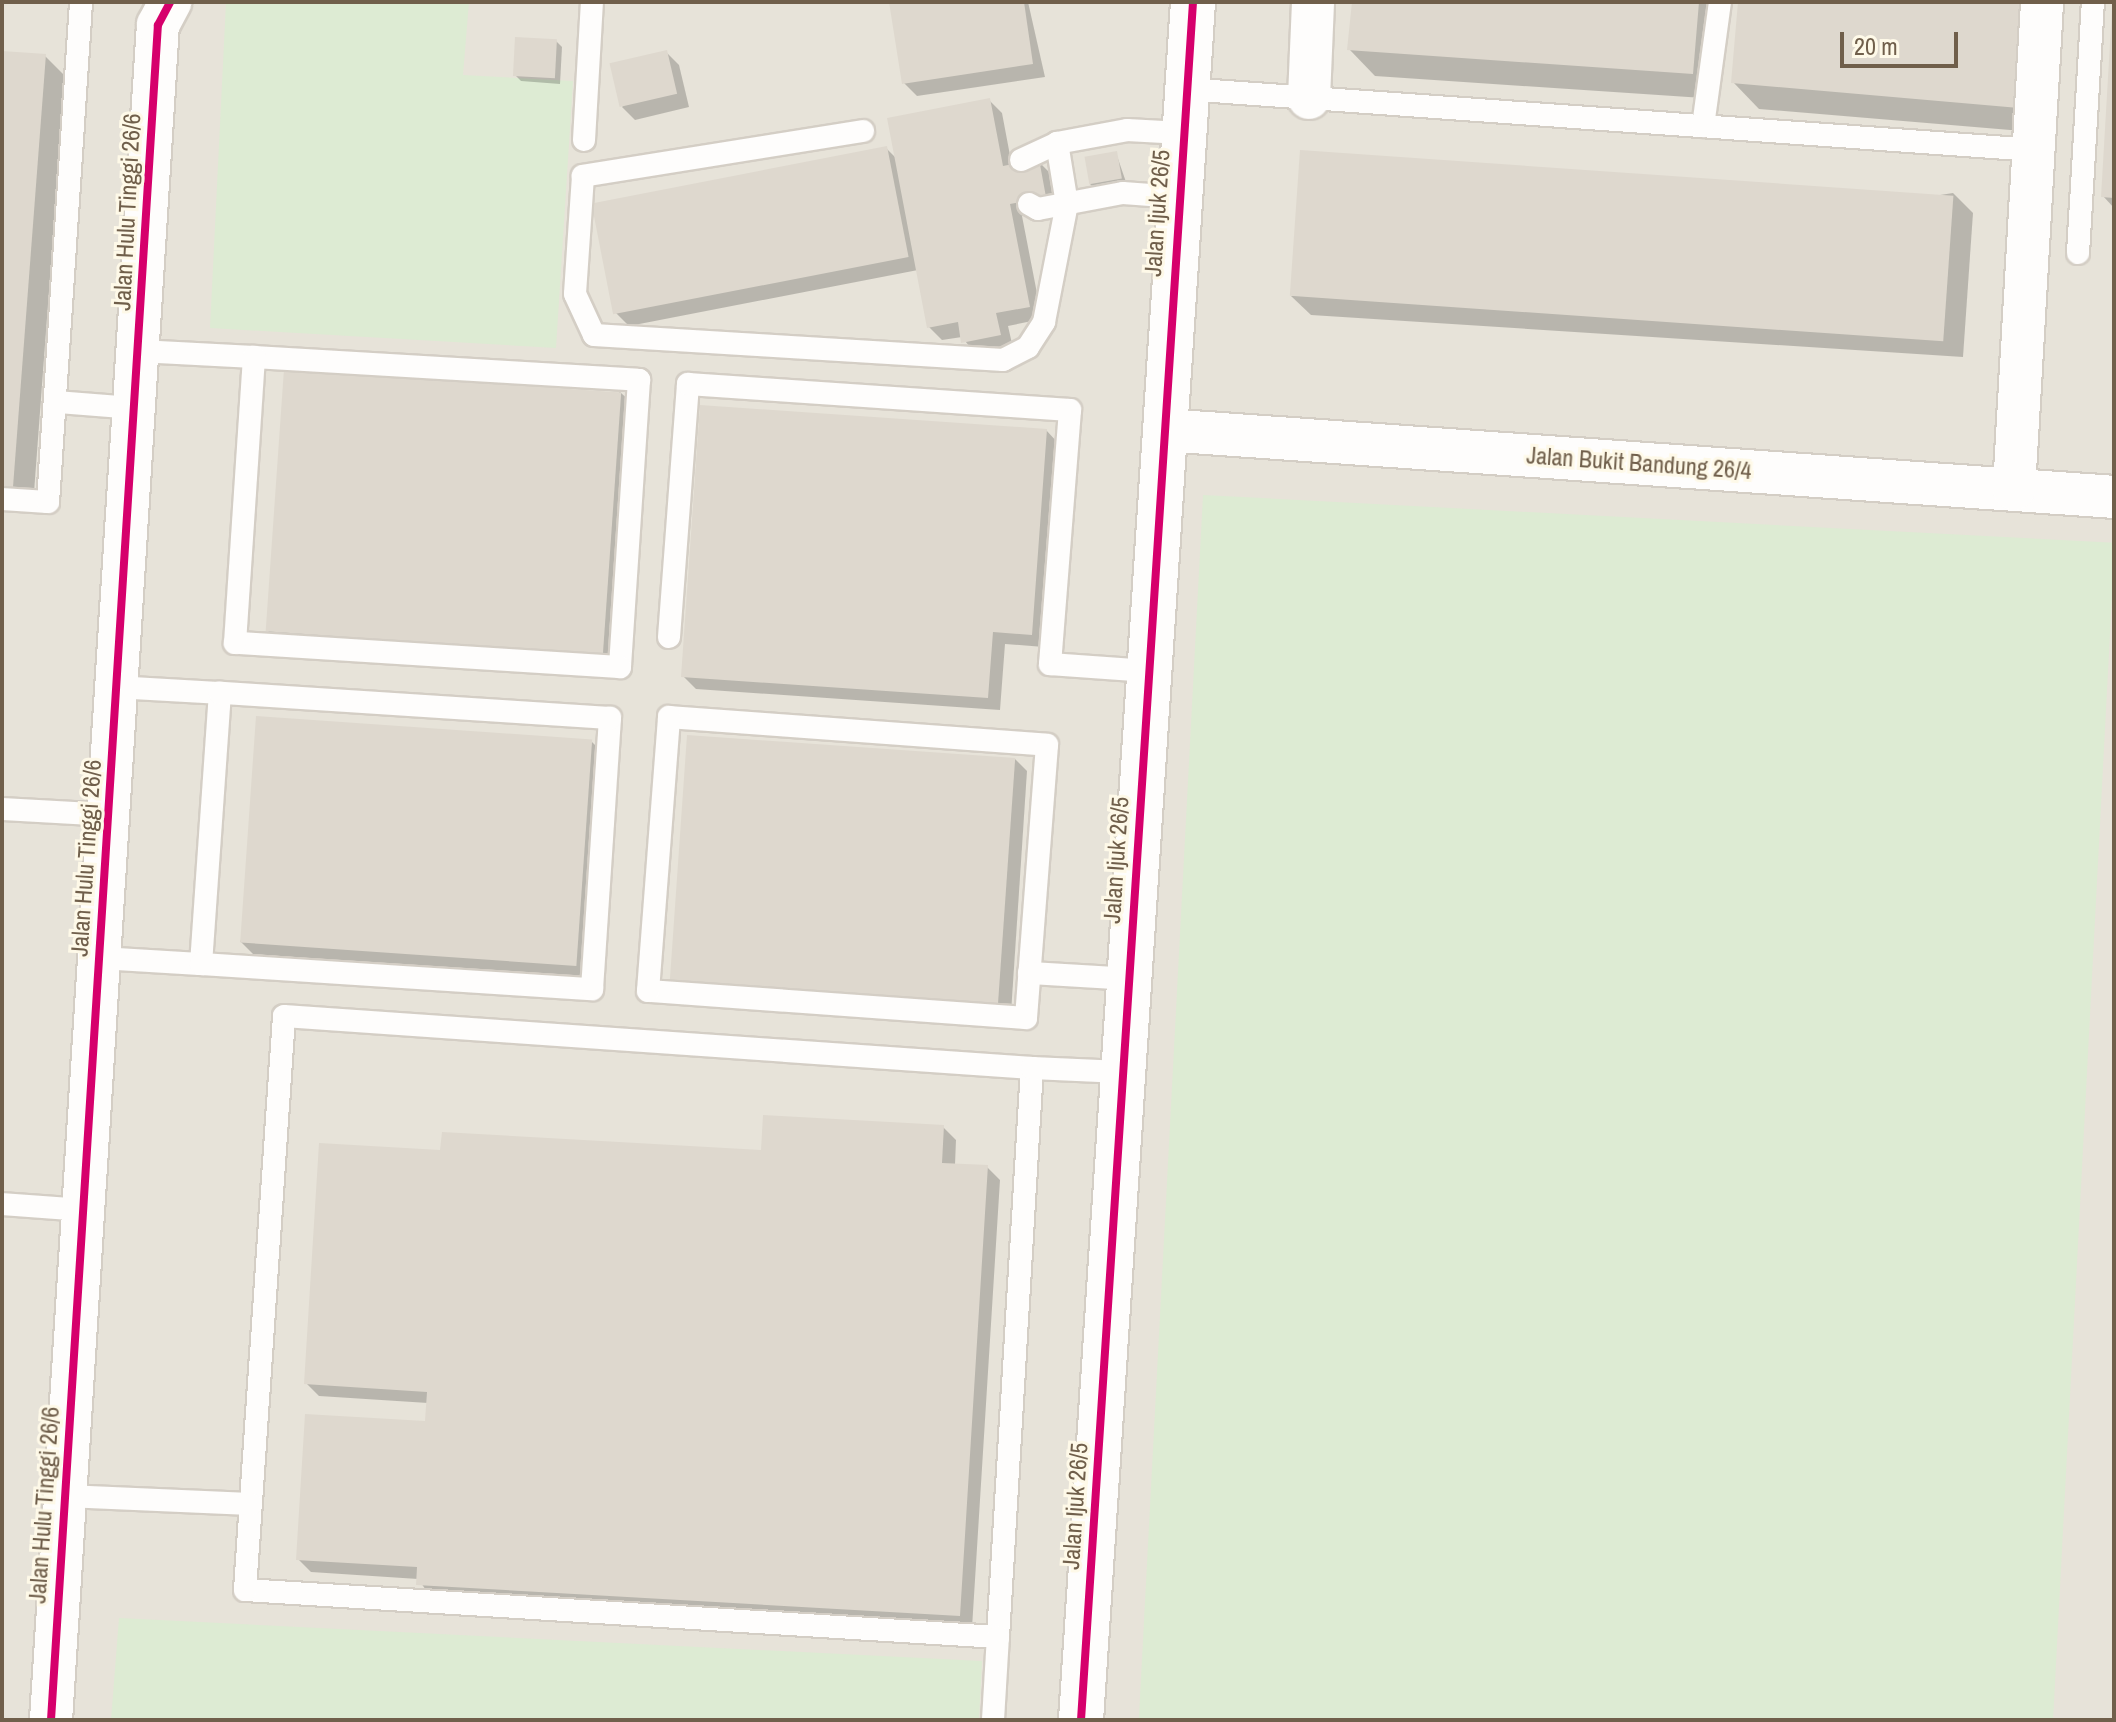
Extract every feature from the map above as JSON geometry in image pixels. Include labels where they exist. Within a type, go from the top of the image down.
[{"type":"street","name":"Jalan Hulu Tinggi 26/6","points":[[51,1720],[158,25],[170,2]]},
{"type":"street","name":"Jalan Ijuk 26/5","points":[[1081,1720],[1182,133],[1193,2]]},
{"type":"street","points":[[1309,98],[1313,2]]},
{"type":"street","points":[[2014,489],[2042,2]]},
{"type":"street","name":"Jalan Bukit Bandung 26/4","points":[[1164,430],[2114,497]]},
{"type":"lane","points":[[2,499],[48,502],[81,2]]},
{"type":"lane","points":[[584,140],[592,2]]},
{"type":"lane","points":[[1703,126],[1720,2]]},
{"type":"lane","points":[[2078,253],[2093,2]]},
{"type":"lane","points":[[1185,89],[2034,150]]},
{"type":"lane","points":[[1021,160],[1057,143],[1127,130],[1182,133]]},
{"type":"lane","points":[[863,131],[583,176],[575,294],[594,335],[1003,360],[1028,347],[1044,322],[1067,204],[1057,143]]},
{"type":"lane","points":[[1029,204],[1038,209],[1123,193],[1178,197]]},
{"type":"lane","points":[[139,351],[254,357],[639,380],[620,667],[235,643],[254,357]]},
{"type":"lane","points":[[669,637],[688,384],[1070,410],[1050,664],[1148,671]]},
{"type":"lane","points":[[57,402],[134,408]]},
{"type":"lane","points":[[99,958],[592,989],[610,718],[117,687]]},
{"type":"lane","points":[[201,964],[220,693]]},
{"type":"lane","points":[[669,717],[1047,745],[1029,973],[1026,1018],[648,991],[669,717]]},
{"type":"lane","points":[[2,809],[108,815]]},
{"type":"lane","points":[[1029,973],[1129,979]]},
{"type":"lane","points":[[998,1637],[245,1590],[284,1016],[1122,1072]]},
{"type":"lane","points":[[993,1720],[1032,1068]]},
{"type":"lane","points":[[2,1204],[83,1210]]},
{"type":"lane","points":[[65,1496],[251,1504]]},
{"type":"shaded area","points":[[2,2],[2114,2],[2114,1720],[2,1720]]},
{"type":"green space","points":[[226,2],[469,2],[463,75],[573,81],[556,348],[210,328]]},
{"type":"green space","points":[[1203,495],[2114,543],[2053,1720],[1139,1720]]},
{"type":"green space","points":[[119,1618],[982,1661],[979,1720],[111,1720]]},
{"type":"building","points":[[889,2],[1024,2],[1033,64],[902,84]]},
{"type":"building","points":[[1352,2],[1699,2],[1693,74],[1347,50]]},
{"type":"building","points":[[1738,2],[2028,2],[2019,108],[1731,83]]},
{"type":"building","points":[[2114,9],[2114,198],[2101,197]]},
{"type":"building","points":[[515,37],[557,39],[555,78],[513,76]]},
{"type":"building","points":[[667,50],[677,94],[620,107],[610,63]]},
{"type":"building","points":[[2,51],[46,54],[13,487],[2,487]]},
{"type":"building","points":[[990,98],[1003,166],[1039,159],[1046,197],[1010,204],[1030,307],[996,313],[1001,335],[961,343],[958,322],[927,328],[887,118]]},
{"type":"building","points":[[887,146],[909,257],[613,314],[592,203]]},
{"type":"building","points":[[1300,150],[1953,196],[1943,341],[1290,296]]},
{"type":"building","points":[[1117,151],[1122,179],[1089,184],[1085,157]]},
{"type":"building","points":[[284,369],[621,393],[603,655],[266,631]]},
{"type":"building","points":[[700,405],[1047,429],[1032,635],[993,632],[988,698],[681,677]]},
{"type":"building","points":[[256,716],[592,740],[576,966],[240,942]]},
{"type":"building","points":[[687,735],[1015,758],[998,1003],[670,980]]},
{"type":"building","points":[[763,1115],[944,1125],[942,1163],[988,1165],[960,1616],[416,1585],[417,1567],[296,1560],[305,1414],[425,1421],[427,1392],[304,1384],[319,1143],[440,1150],[442,1132],[761,1150]]},
{"type":"cycle path","points":[[51,1720],[158,25],[170,2]]},
{"type":"cycle path","points":[[1081,1720],[1193,2]]}]
